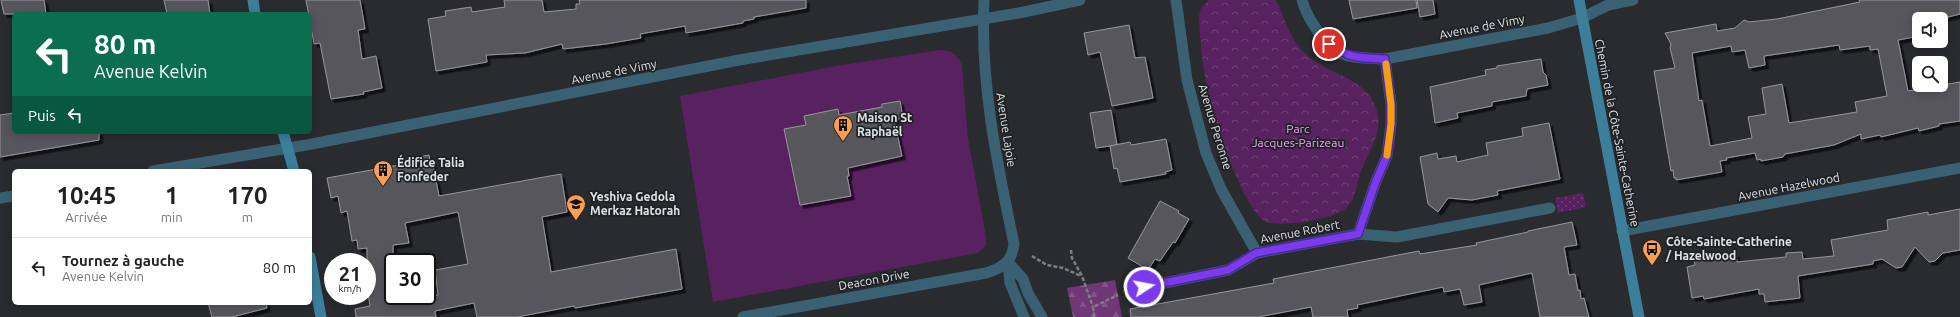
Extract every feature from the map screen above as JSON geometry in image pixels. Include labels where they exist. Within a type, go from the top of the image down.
[{"type":"main road","points":[[253,0],[256,12]]},
{"type":"main road","name":"Chemin de la Côte-Sainte-Catherine","points":[[1579,0],[1638,317]]},
{"type":"main road","points":[[284,134],[293,169]]},
{"type":"main road","points":[[312,268],[321,317]]},
{"type":"street","name":"Avenue Lajoie","points":[[984,0],[983,56],[992,131],[1014,244],[1013,254],[1008,262]]},
{"type":"street","name":"Avenue de Vimy","points":[[164,169],[287,147],[312,144],[739,60],[983,19],[1080,0]]},
{"type":"street","name":"Avenue Peronne","points":[[1176,0],[1187,80],[1206,153],[1221,189],[1256,253]]},
{"type":"street","name":"Avenue de Vimy","points":[[1302,0],[1318,31],[1329,44],[1341,54],[1363,58],[1385,59],[1548,28],[1582,18],[1608,5],[1632,0]]},
{"type":"street","points":[[1358,234],[1376,181],[1387,156],[1391,124],[1391,104],[1385,59]]},
{"type":"street","name":"Avenue Hazelwood","points":[[1622,231],[1960,168]]},
{"type":"street","points":[[0,198],[12,196]]},
{"type":"street","name":"Avenue Robert","points":[[1130,290],[1228,270],[1256,253],[1358,234],[1397,237],[1550,208]]},
{"type":"street","points":[[1008,262],[1010,282],[1024,317]]},
{"type":"street","points":[[1008,262],[1023,279],[1028,293],[1042,317]]},
{"type":"street","name":"Deacon Drive","points":[[743,317],[986,273],[999,269],[1008,262]]},
{"type":"path","points":[[1071,250],[1072,258],[1082,276],[1093,307],[1094,317]]},
{"type":"path","points":[[1032,256],[1047,265],[1063,268],[1082,276]]},
{"type":"path","points":[[1093,307],[1130,290]]},
{"type":"green space","name":"Parc Jacques-Parizeau","points":[[1209,0],[1276,0],[1289,31],[1300,48],[1321,65],[1354,82],[1364,89],[1372,99],[1379,119],[1377,135],[1360,173],[1354,197],[1345,209],[1329,216],[1306,222],[1273,224],[1266,222],[1258,215],[1249,202],[1232,165],[1217,125],[1207,87],[1202,57],[1199,16],[1201,8]]},
{"type":"green space","points":[[939,50],[953,53],[962,65],[968,138],[986,236],[986,246],[978,253],[713,302],[680,96],[836,66]]},
{"type":"green space","points":[[1583,193],[1586,207],[1558,213],[1555,198]]},
{"type":"green space","points":[[1115,280],[1122,317],[1073,317],[1067,288]]},
{"type":"building","points":[[1,0],[44,0],[46,12],[12,12],[12,14],[4,14]]},
{"type":"building","points":[[164,0],[208,0],[210,12],[167,12]]},
{"type":"building","points":[[306,0],[360,0],[365,29],[358,30],[362,59],[376,56],[382,88],[363,92],[364,94],[331,99],[320,43],[314,44],[312,33],[312,12],[308,12]]},
{"type":"building","points":[[504,0],[542,0],[544,12],[576,9],[576,4],[580,4],[579,0],[806,0],[806,8],[754,17],[754,19],[743,21],[743,23],[686,33],[685,26],[640,34],[641,38],[606,44],[563,49],[562,44],[525,53],[486,55],[487,62],[436,71],[428,19],[446,16],[445,11],[471,7],[472,12],[505,7]]},
{"type":"building","points":[[1349,0],[1416,0],[1417,8],[1353,19]]},
{"type":"building","points":[[1417,0],[1433,0],[1435,14],[1420,17]]},
{"type":"building","points":[[1859,0],[1960,0],[1960,14],[1948,17],[1948,12],[1912,12],[1912,37],[1898,40],[1908,91],[1948,92],[1948,84],[1960,82],[1960,121],[1939,124],[1939,126],[1919,131],[1918,128],[1881,137],[1880,135],[1861,139],[1861,134],[1834,145],[1785,154],[1783,157],[1761,161],[1761,159],[1757,160],[1755,153],[1726,158],[1727,160],[1720,161],[1722,172],[1676,180],[1676,178],[1674,178],[1673,170],[1671,171],[1654,71],[1675,68],[1670,48],[1671,44],[1665,33],[1716,24],[1717,31],[1735,28],[1744,20],[1749,22],[1777,19],[1860,2]],"holes":[[[1839,45],[1840,50],[1870,46],[1870,50],[1878,49],[1887,96],[1855,102],[1857,112],[1789,123],[1782,84],[1762,88],[1766,114],[1748,117],[1752,138],[1710,146],[1702,100],[1699,101],[1692,53],[1731,46],[1732,52],[1745,50],[1749,68],[1765,65],[1764,56]]]},
{"type":"building","points":[[1129,25],[1135,58],[1145,57],[1153,98],[1112,106],[1100,52],[1088,55],[1084,33]]},
{"type":"building","points":[[1541,59],[1543,72],[1546,75],[1548,85],[1527,89],[1526,96],[1492,102],[1492,106],[1457,113],[1458,118],[1435,123],[1430,87],[1486,75],[1485,70],[1497,68],[1497,66]]},
{"type":"building","name":"Maison St Raphaël","points":[[900,101],[903,118],[894,120],[902,156],[848,168],[849,176],[847,176],[851,196],[800,205],[784,129],[806,125],[804,116],[838,109],[839,115],[882,107],[882,104]]},
{"type":"building","points":[[1111,110],[1117,145],[1096,148],[1090,113]]},
{"type":"building","points":[[12,113],[12,134],[99,134],[99,140],[0,157],[0,115]]},
{"type":"building","points":[[1549,123],[1560,179],[1497,191],[1498,195],[1472,200],[1448,198],[1438,212],[1428,204],[1420,157],[1437,153],[1438,159],[1456,156],[1457,162],[1488,155],[1486,143],[1523,136],[1522,128]]},
{"type":"building","points":[[1166,139],[1172,170],[1165,172],[1166,174],[1120,182],[1117,168],[1114,169],[1110,146],[1130,142],[1131,145]]},
{"type":"building","points":[[429,155],[430,161],[432,160],[439,196],[561,174],[567,212],[542,217],[551,272],[676,249],[682,289],[575,308],[574,306],[517,317],[477,317],[474,303],[435,311],[436,317],[356,317],[355,309],[376,305],[376,253],[367,253],[367,248],[358,249],[357,240],[352,241],[347,211],[341,213],[338,196],[331,198],[327,178],[410,163],[409,159]]},
{"type":"building","points":[[1160,201],[1179,211],[1178,213],[1189,219],[1175,243],[1173,242],[1160,261],[1155,259],[1148,270],[1128,258]]},
{"type":"building","points":[[1960,209],[1960,250],[1943,253],[1935,261],[1929,262],[1915,247],[1902,267],[1896,268],[1882,259],[1873,261],[1873,264],[1798,276],[1800,298],[1765,302],[1764,294],[1759,294],[1759,289],[1704,299],[1703,296],[1692,298],[1687,267],[1695,265],[1694,260],[1736,254],[1737,262],[1786,257],[1786,253],[1802,252],[1803,259],[1834,256],[1831,240],[1888,230],[1887,220],[1928,212],[1928,215]]},
{"type":"building","points":[[1572,222],[1577,245],[1564,247],[1569,275],[1575,274],[1578,291],[1580,290],[1581,299],[1584,298],[1589,317],[1540,317],[1532,273],[1479,285],[1482,302],[1464,305],[1460,289],[1444,292],[1443,287],[1357,305],[1358,308],[1347,310],[1348,317],[1313,317],[1311,307],[1258,317],[1131,317],[1130,309],[1274,283],[1273,279],[1419,251],[1420,254],[1477,245],[1476,243]]},
{"type":"building","points":[[209,305],[266,305],[267,308],[232,317],[212,317]]},
{"type":"slow traffic","points":[[1386,64],[1391,104],[1391,124],[1387,155]]},
{"type":"place","name":"Maison St Raphaël","points":[[843,142]]},
{"type":"place","name":"Édifice Talia Fonfeder","points":[[383,187]]},
{"type":"place","name":"Yeshiva Gedola Merkaz Hatorah","points":[[576,221]]},
{"type":"place","name":"Côte-Sainte-Catherine / Hazelwood","points":[[1652,266]]},
{"type":"route","points":[[1144,287],[1228,270],[1256,253],[1358,234],[1376,181],[1387,156],[1391,124],[1391,104],[1385,59],[1363,58],[1341,54],[1329,44]]}]
